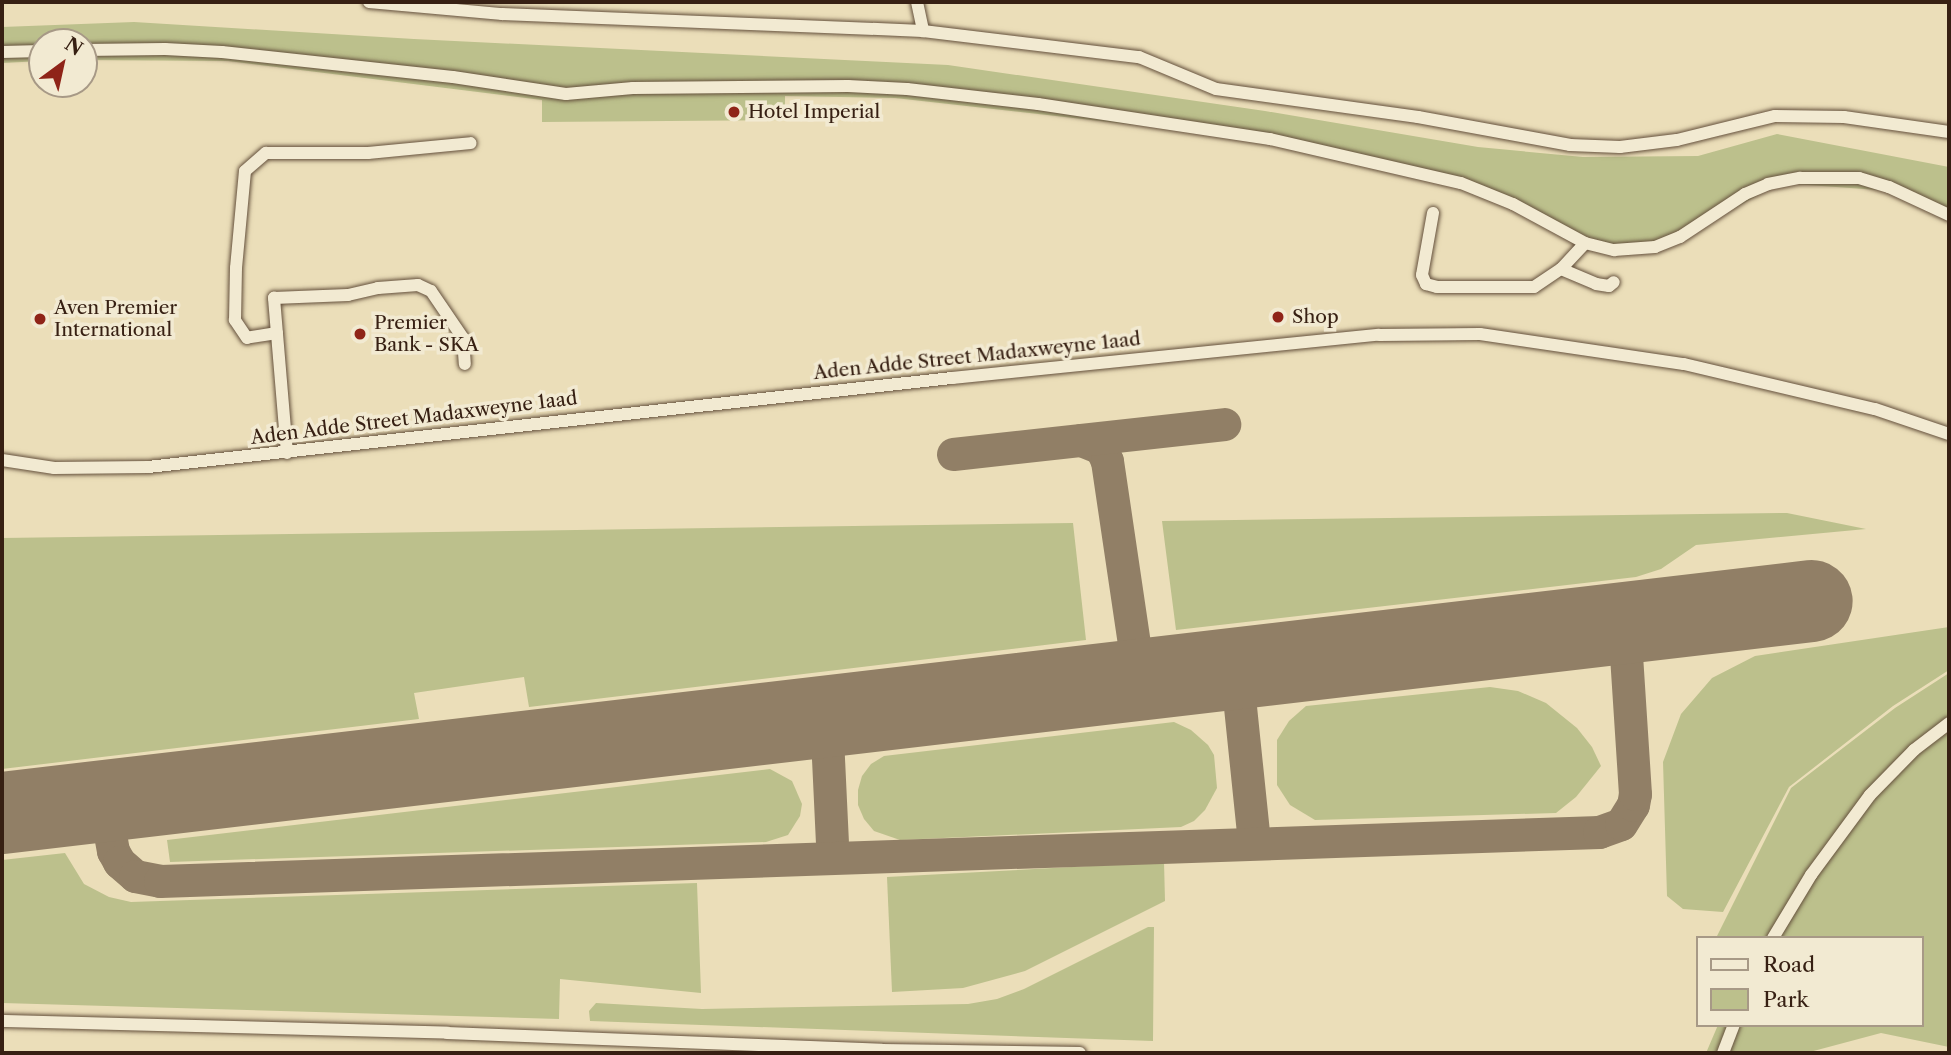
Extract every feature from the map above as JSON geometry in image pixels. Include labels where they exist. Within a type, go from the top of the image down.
[{"type":"street","points":[[369,2],[923,32],[1139,57],[1216,89],[1418,117],[1570,145],[1620,147],[1677,140],[1775,116],[1844,117],[1949,132]]},
{"type":"street","points":[[917,2],[923,32]]},
{"type":"street","points":[[98,50],[222,52],[453,77],[566,94],[633,88],[848,86],[907,89],[1051,105],[1270,139],[1461,183],[1513,204],[1585,243],[1614,250],[1655,247],[1680,237],[1745,194],[1768,184],[1800,178],[1858,178],[1889,187],[1949,215]]},
{"type":"street","points":[[2,52],[28,51]]},
{"type":"street","points":[[277,333],[247,338],[235,320],[245,171],[266,153],[368,153],[471,143]]},
{"type":"street","points":[[1433,213],[1422,275],[1426,284],[1437,287],[1534,287],[1561,269],[1585,243]]},
{"type":"street","points":[[1561,269],[1596,285],[1609,286],[1614,282]]},
{"type":"street","points":[[287,453],[274,298],[348,295],[414,284],[431,291],[463,338],[465,364]]},
{"type":"street","name":"Aden Adde Street Madaxweyne 1aad","points":[[2,460],[54,468],[101,470],[287,453],[747,399],[1378,335],[1479,334],[1684,364],[1875,409],[1949,434]]},
{"type":"street","points":[[1774,936],[1811,874],[1870,795],[1914,750],[1949,723]]},
{"type":"street","points":[[2,1021],[433,1033],[882,1050],[1077,1053]]},
{"type":"street","points":[[1723,1053],[1733,1027]]},
{"type":"green space","points":[[134,22],[414,39],[948,65],[1265,111],[1478,147],[1583,157],[1698,156],[1777,134],[1949,167],[1949,212],[1892,191],[1780,183],[1665,247],[1587,246],[1483,192],[1233,136],[895,98],[785,96],[785,120],[542,122],[542,100],[228,61],[98,60],[98,28],[28,28],[28,62],[2,63],[2,27]]},
{"type":"green space","points":[[1787,513],[1866,529],[1696,545],[1661,569],[1636,577],[1176,630],[1162,521]]},
{"type":"green space","points":[[1073,523],[1086,640],[529,707],[524,677],[414,693],[419,719],[2,769],[2,538]]},
{"type":"green space","points":[[1949,627],[1949,670],[1893,706],[1789,787],[1723,912],[1683,909],[1667,896],[1663,762],[1681,714],[1712,678],[1755,656]]},
{"type":"green space","points":[[1949,673],[1949,1047],[1881,1033],[1806,1053],[1706,1053],[1717,1027],[1923,1027],[1923,936],[1717,936],[1791,788],[1895,708]]},
{"type":"green space","points":[[1490,687],[1518,691],[1546,703],[1577,728],[1592,747],[1601,766],[1576,797],[1556,813],[1315,820],[1290,805],[1277,785],[1277,740],[1289,721],[1306,706]]},
{"type":"green space","points":[[1174,722],[1191,730],[1208,745],[1214,755],[1217,788],[1205,810],[1194,821],[1181,827],[900,840],[874,831],[864,819],[858,805],[862,776],[871,764],[884,756]]},
{"type":"green space","points":[[770,769],[792,781],[802,804],[800,816],[788,835],[766,842],[170,862],[167,840]]},
{"type":"green space","points":[[65,853],[84,884],[109,897],[131,902],[697,883],[701,993],[560,979],[559,1019],[2,1003],[2,860]]},
{"type":"green space","points":[[1164,862],[1165,901],[1025,971],[963,988],[892,992],[887,877]]},
{"type":"green space","points":[[1148,927],[1154,927],[1153,1041],[590,1021],[589,1011],[596,1003],[702,1009],[968,1004],[997,999],[1024,989]]},
{"type":"taxiway","points":[[953,454],[1224,424]]},
{"type":"taxiway","points":[[1081,440],[1101,448],[1107,461],[1139,679]]},
{"type":"taxiway","points":[[104,801],[113,851],[119,862],[135,876],[160,881],[1599,832],[1621,824],[1633,805],[1635,794],[1624,623]]},
{"type":"taxiway","points":[[1236,668],[1254,843]]},
{"type":"taxiway","points":[[826,716],[832,841]]},
{"type":"runway","points":[[2,813],[1812,601]]},
{"type":"place","name":"Hotel Imperial","points":[[734,112]]},
{"type":"place","name":"Shop","points":[[1278,317]]},
{"type":"place","name":"Aven Premier International","points":[[40,319]]},
{"type":"place","name":"Premier Bank - SKA","points":[[360,334]]}]
